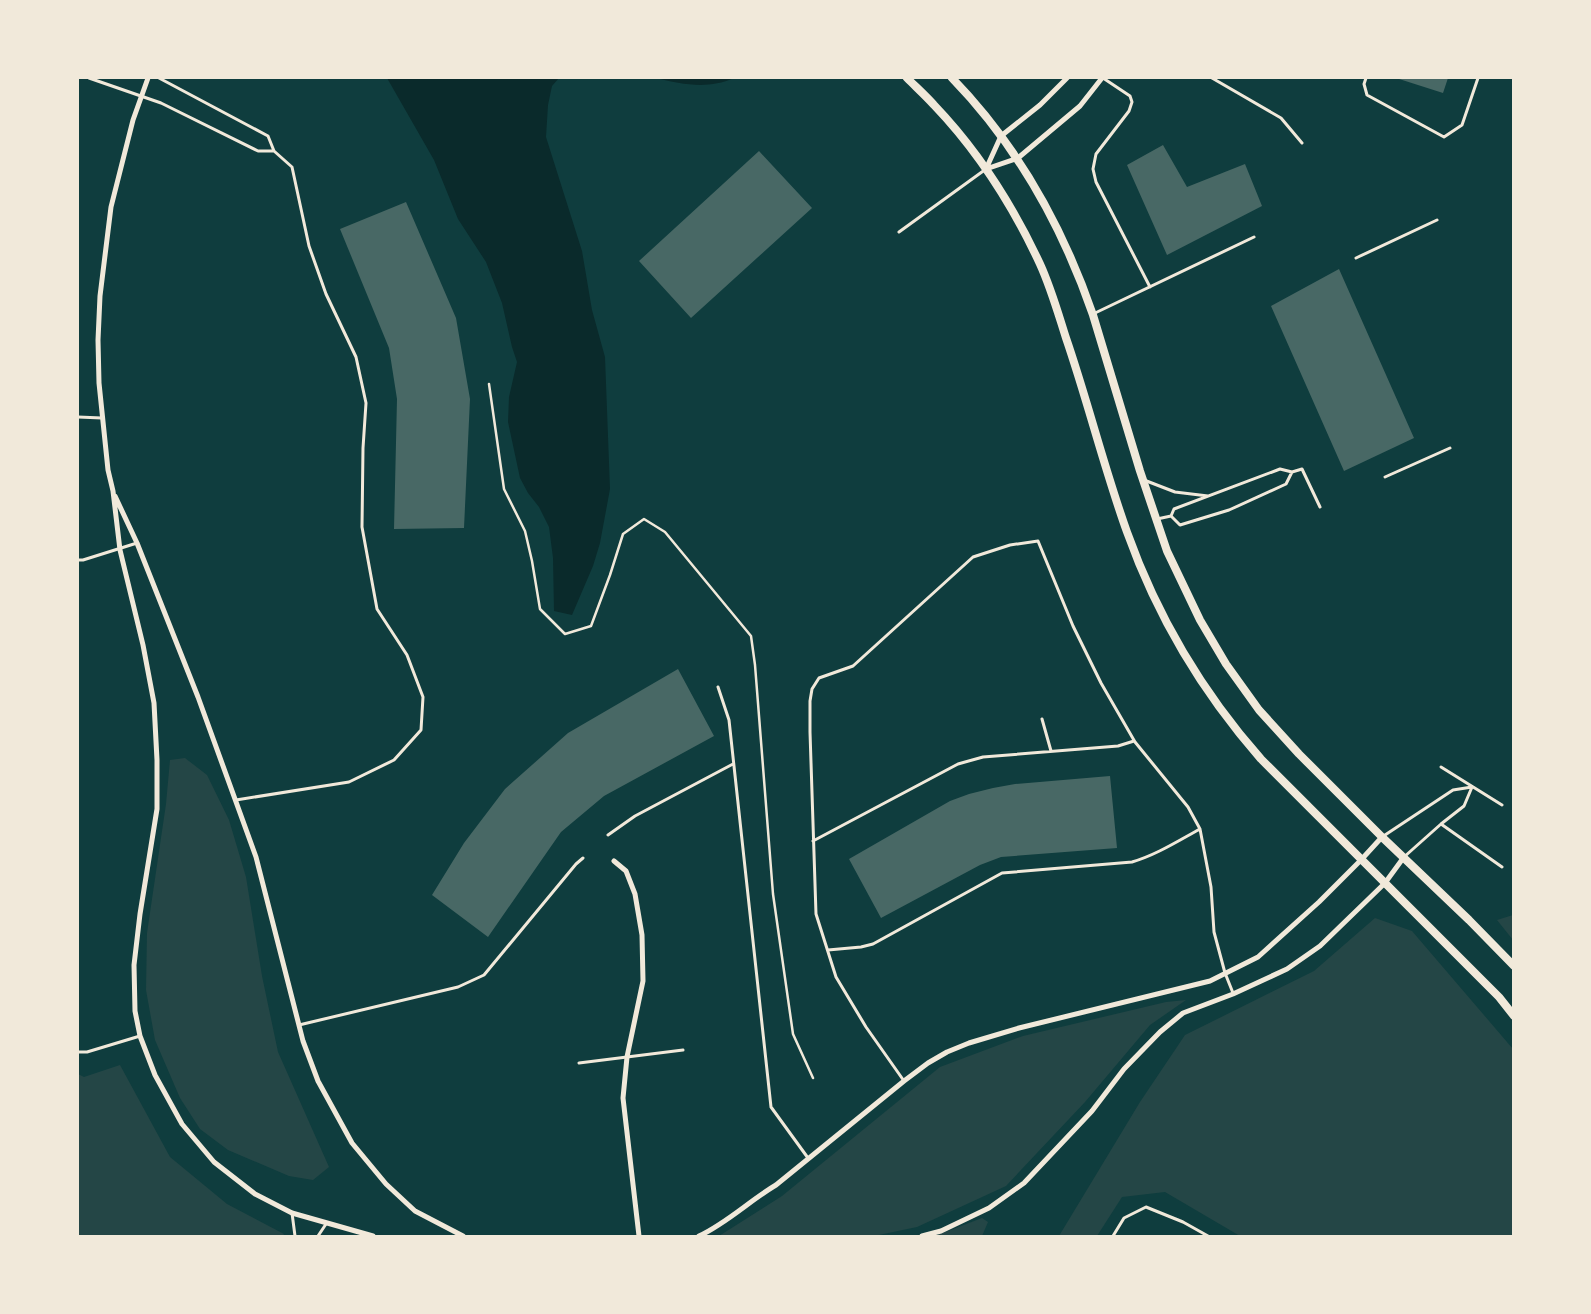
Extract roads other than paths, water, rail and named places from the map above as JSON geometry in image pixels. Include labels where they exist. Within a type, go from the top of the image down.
[{"type":"street","points":[[148,78],[133,120],[111,207],[100,296],[98,340],[102,418],[120,550],[143,646],[154,703],[157,809],[140,914],[134,965],[135,1012],[140,1036],[155,1075],[182,1124],[214,1162],[255,1194],[292,1213],[373,1236]]},
{"type":"street","points":[[907,78],[935,106],[986,169],[1026,236],[1053,297],[1127,531],[1153,596],[1170,631],[1198,678],[1241,737],[1261,759],[1385,882],[1498,997],[1514,1016]]},
{"type":"street","points":[[952,78],[967,93],[1018,158],[1055,224],[1084,291],[1167,551],[1200,620],[1226,664],[1259,710],[1283,736],[1382,837],[1514,966]]},
{"type":"street","points":[[986,169],[1001,136],[1040,105],[1066,78]]},
{"type":"street","points":[[986,169],[1018,158],[1080,106],[1103,78]]},
{"type":"street","points":[[113,491],[137,544],[198,698],[256,857],[299,1025],[318,1081],[352,1143],[386,1184],[415,1211],[463,1236]]},
{"type":"street","points":[[699,1236],[743,1209],[758,1196],[776,1185],[904,1080],[940,1056],[969,1043],[1020,1028],[1210,981],[1258,957],[1313,908],[1382,837]]},
{"type":"street","points":[[922,1236],[940,1231],[989,1208],[1024,1183],[1092,1111],[1124,1069],[1160,1032],[1183,1013],[1234,994],[1287,969],[1320,946],[1385,882],[1404,857]]},
{"type":"street","points":[[614,861],[626,871],[635,894],[642,935],[643,981],[626,1057],[623,1098],[639,1236]]},
{"type":"lane","points":[[88,78],[161,103],[258,151],[274,151]]},
{"type":"lane","points":[[159,78],[268,136],[274,151],[292,168],[309,246],[326,294],[356,357],[366,402],[362,448],[362,527],[377,609],[407,656],[423,697],[421,730],[394,760],[348,782],[235,800]]},
{"type":"lane","points":[[1103,78],[1130,96],[1132,102],[1129,110],[1096,154],[1093,169],[1096,182],[1150,287]]},
{"type":"lane","points":[[1212,78],[1281,118],[1302,143]]},
{"type":"lane","points":[[1366,78],[1364,84],[1367,95],[1444,137],[1462,125],[1478,78]]},
{"type":"lane","points":[[900,232],[986,169]]},
{"type":"lane","points":[[1356,258],[1437,220]]},
{"type":"lane","points":[[1092,315],[1254,237]]},
{"type":"lane","points":[[78,417],[102,418]]},
{"type":"lane","points":[[1385,477],[1450,448]]},
{"type":"lane","points":[[1171,516],[1174,509],[1280,469],[1292,472],[1302,468],[1320,507]]},
{"type":"lane","points":[[1171,516],[1180,525],[1229,510],[1286,484],[1292,472]]},
{"type":"lane","points":[[1143,480],[1175,492],[1208,496]]},
{"type":"lane","points":[[1156,519],[1171,516]]},
{"type":"lane","points":[[904,1080],[866,1027],[836,977],[816,914],[810,701],[812,689],[819,678],[853,666],[974,557],[1010,545],[1038,541],[1073,626],[1101,683],[1134,741],[1188,807],[1200,829],[1210,887],[1214,932],[1225,972],[1234,994]]},
{"type":"lane","points":[[78,560],[137,544]]},
{"type":"lane","points":[[718,687],[729,720],[771,1107],[809,1159]]},
{"type":"lane","points":[[1042,719],[1051,750]]},
{"type":"lane","points":[[813,842],[958,764],[983,757],[1118,746],[1134,741]]},
{"type":"lane","points":[[608,836],[635,816],[733,764]]},
{"type":"lane","points":[[1441,766],[1502,804]]},
{"type":"lane","points":[[1382,837],[1453,790],[1472,787]]},
{"type":"lane","points":[[1404,857],[1464,806],[1472,787]]},
{"type":"lane","points":[[1441,824],[1502,867]]},
{"type":"lane","points":[[828,950],[873,944],[1002,873],[1132,862],[1148,857],[1200,829]]},
{"type":"lane","points":[[299,1025],[458,987],[484,975],[583,858]]},
{"type":"lane","points":[[78,1052],[87,1052],[140,1036]]},
{"type":"lane","points":[[578,1062],[683,1050]]},
{"type":"lane","points":[[1112,1236],[1124,1218],[1146,1208],[1183,1222],[1208,1236]]},
{"type":"lane","points":[[292,1213],[295,1236]]},
{"type":"lane","points":[[318,1236],[326,1224]]}]
